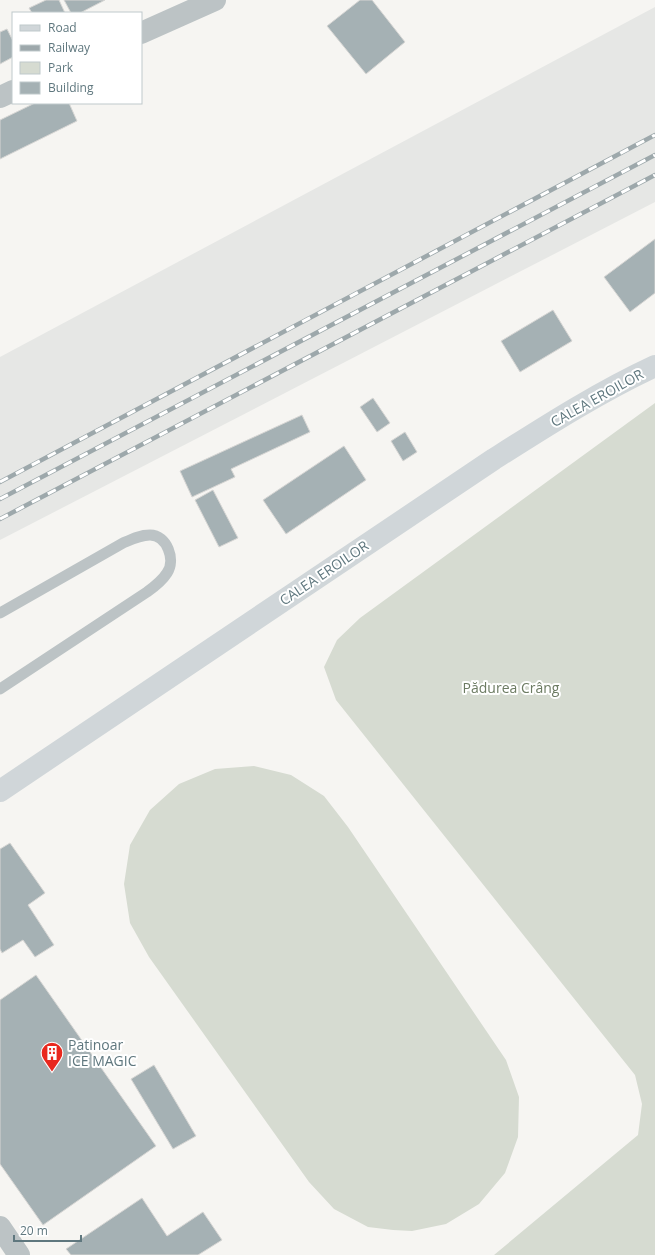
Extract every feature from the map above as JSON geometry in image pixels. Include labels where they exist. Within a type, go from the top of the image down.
[{"type":"main road","name":"CALEA EROILOR","points":[[0,791],[494,459],[569,412],[628,379],[655,366]]},
{"type":"street","points":[[142,33],[215,0]]},
{"type":"street","points":[[0,97],[12,91]]},
{"type":"street","points":[[0,1227],[19,1255]]},
{"type":"lane","points":[[0,614],[123,543],[137,537],[151,535],[161,539],[169,549],[171,560],[168,572],[159,583],[0,689]]},
{"type":"shaded area","points":[[655,7],[655,202],[0,540],[0,357]]},
{"type":"green space","name":"Pădurea Crâng","points":[[655,403],[655,1255],[494,1255],[638,1135],[642,1104],[635,1075],[336,700],[324,667],[337,640],[360,618]]},
{"type":"green space","points":[[254,766],[291,775],[324,796],[348,827],[506,1060],[519,1097],[518,1137],[505,1173],[479,1204],[446,1224],[412,1231],[368,1227],[334,1209],[309,1182],[149,957],[130,923],[124,884],[130,845],[150,810],[179,784],[215,769]]},
{"type":"building","points":[[46,0],[59,0],[65,12],[31,12],[29,8]]},
{"type":"building","points":[[64,0],[105,0],[82,12],[70,12]]},
{"type":"building","points":[[360,0],[372,0],[405,42],[366,74],[327,26]]},
{"type":"building","points":[[7,29],[12,39],[12,58],[0,64],[0,32]]},
{"type":"building","points":[[33,104],[69,104],[77,121],[0,159],[0,120]]},
{"type":"building","points":[[655,239],[655,293],[630,312],[604,277]]},
{"type":"building","points":[[553,310],[572,341],[520,372],[501,341]]},
{"type":"building","points":[[373,398],[390,423],[377,432],[360,407]]},
{"type":"building","points":[[302,415],[310,432],[231,469],[235,477],[192,497],[180,471]]},
{"type":"building","points":[[405,432],[417,452],[403,461],[391,441]]},
{"type":"building","points":[[344,446],[366,480],[286,534],[263,500]]},
{"type":"building","points":[[213,490],[238,538],[219,547],[195,500]]},
{"type":"building","points":[[10,843],[45,893],[28,905],[54,945],[35,957],[23,940],[2,953],[0,949],[0,849]]},
{"type":"building","name":"Patinoar ICE MAGIC","points":[[36,975],[156,1146],[43,1225],[0,1164],[0,1000]]},
{"type":"building","points":[[154,1065],[196,1136],[173,1149],[131,1079]]},
{"type":"building","points":[[142,1198],[167,1236],[203,1212],[222,1240],[198,1255],[71,1255],[66,1249]]},
{"type":"railway","points":[[0,482],[655,135]]},
{"type":"railway","points":[[0,499],[655,155]]},
{"type":"railway","points":[[0,519],[655,175]]},
{"type":"place","name":"Patinoar ICE MAGIC","points":[[52,1072]]}]
